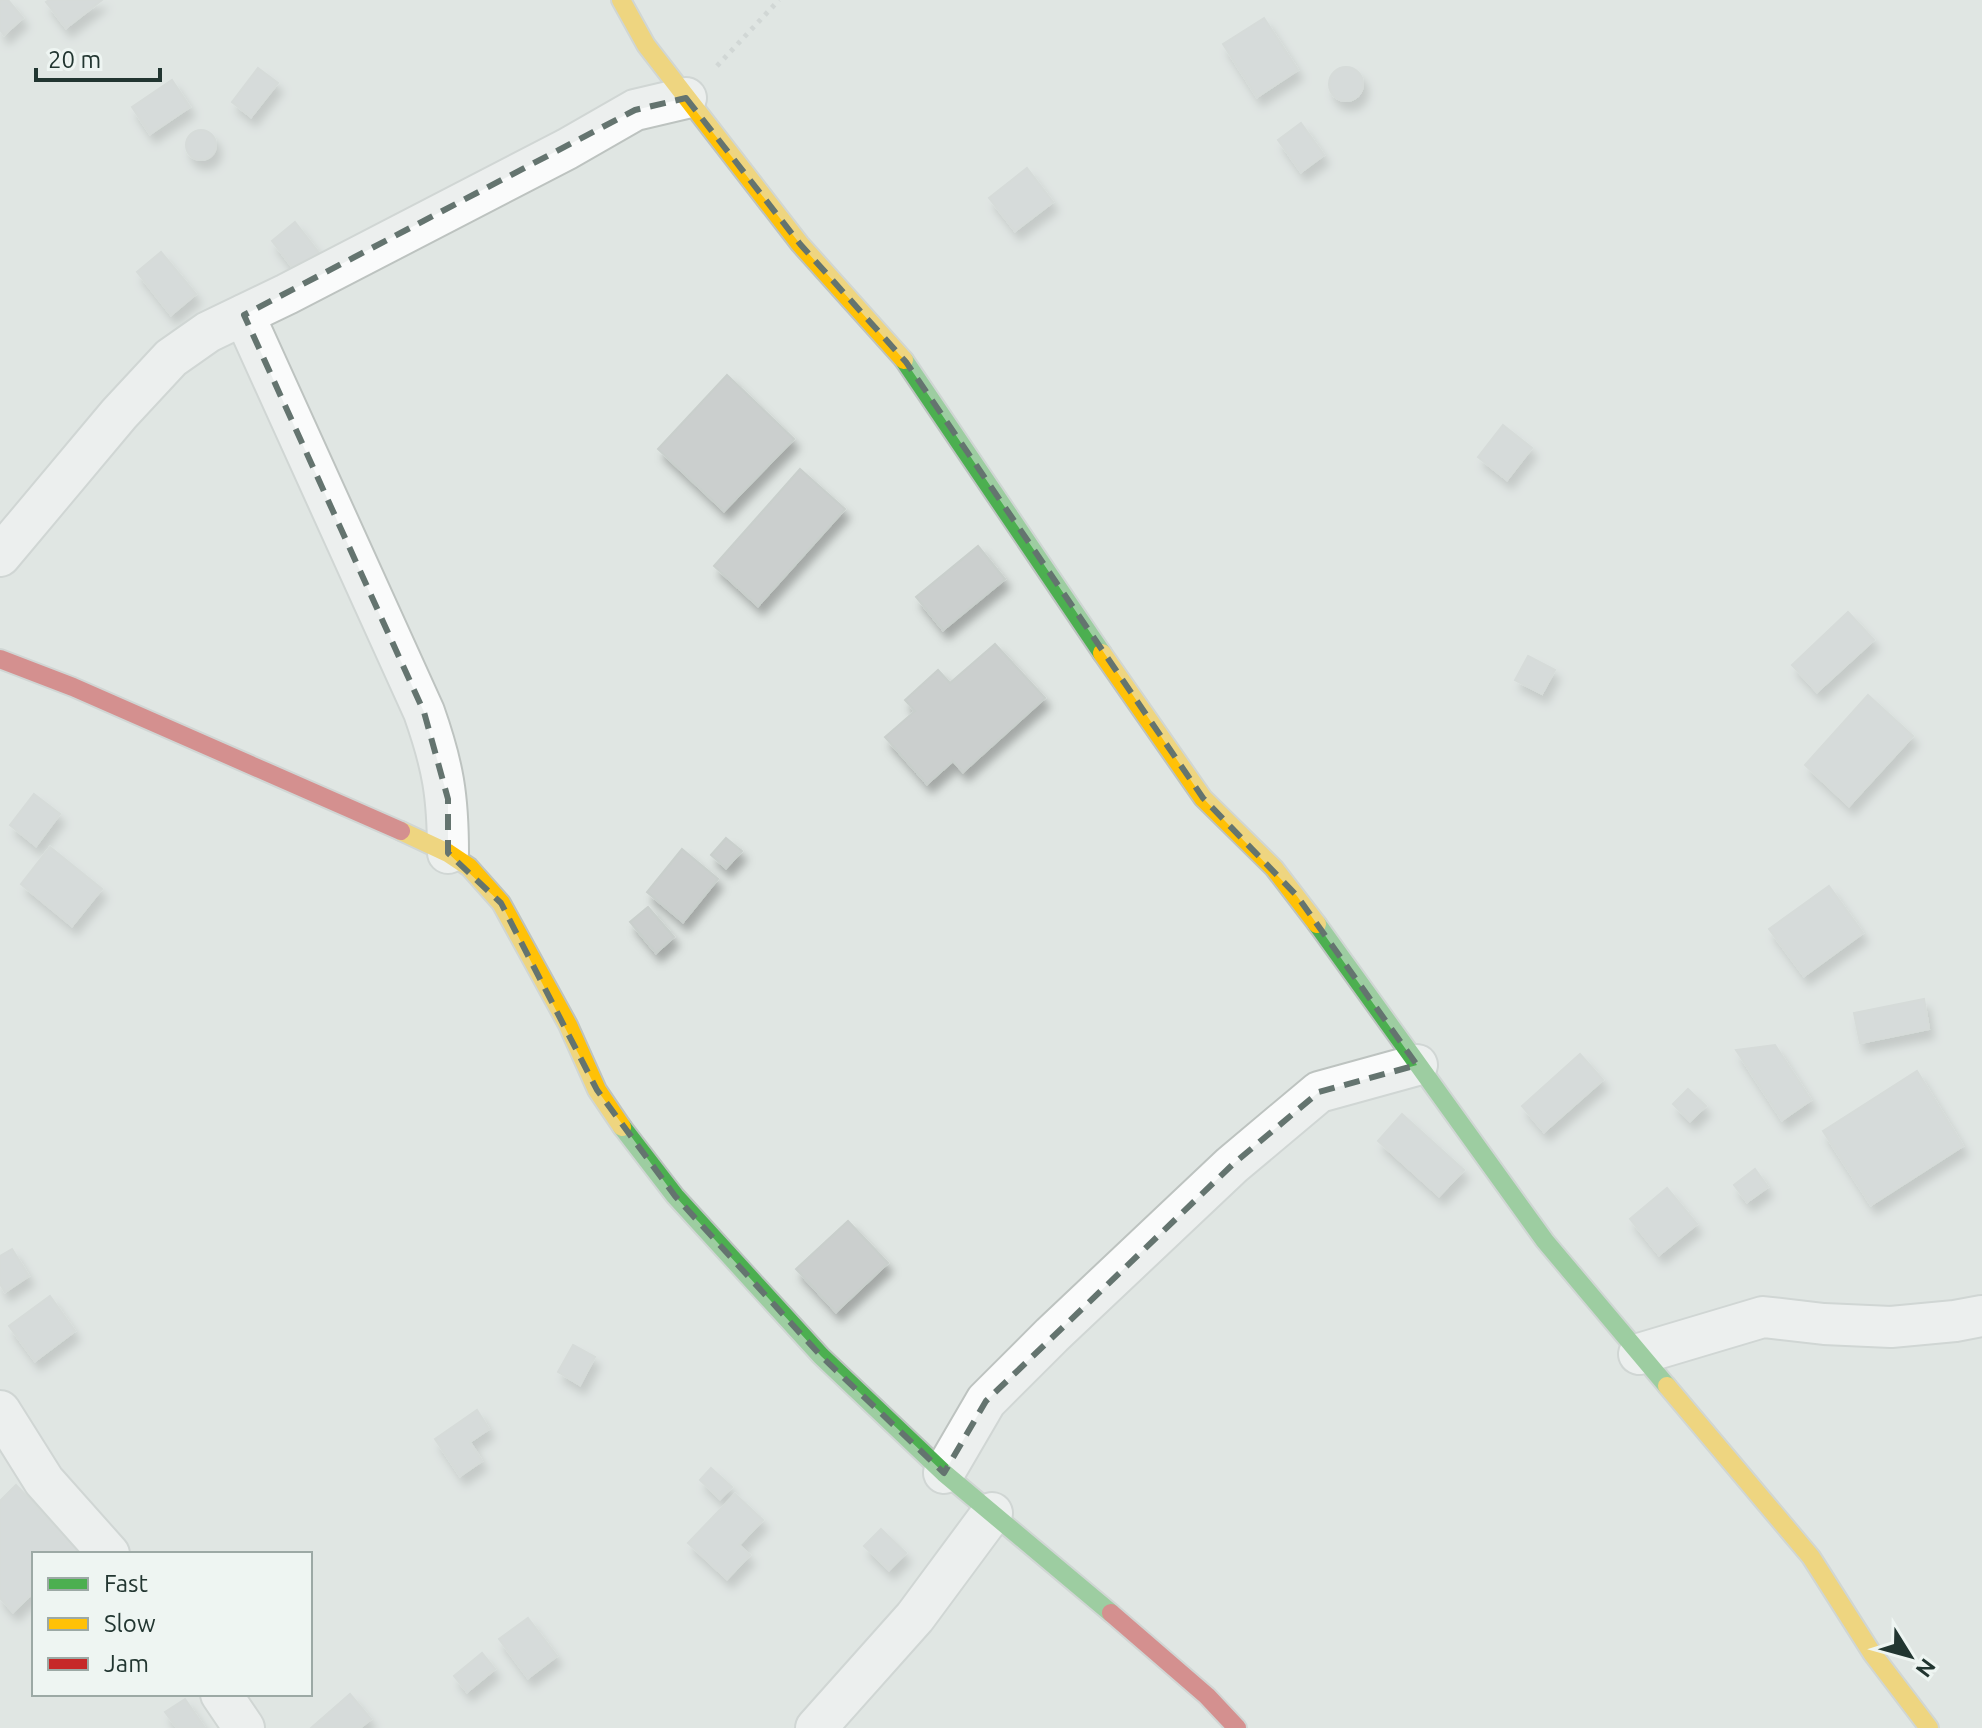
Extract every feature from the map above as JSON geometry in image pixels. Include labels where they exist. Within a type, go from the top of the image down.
[{"type":"street","points":[[621,0],[646,45],[800,244],[906,362],[1203,798],[1274,868],[1297,896],[1545,1241],[1811,1557],[1872,1653],[1929,1728]]},
{"type":"street","points":[[0,556],[119,414],[171,358],[208,332],[567,149],[635,110],[686,98]]},
{"type":"street","points":[[244,315],[424,712],[439,755],[448,799],[448,853]]},
{"type":"street","points":[[0,659],[73,687],[448,853],[469,867],[501,903],[568,1025],[597,1090],[675,1196],[821,1356],[944,1473],[1173,1666],[1237,1728]]},
{"type":"street","points":[[944,1473],[986,1401],[1232,1165],[1319,1092],[1417,1065]]},
{"type":"street","points":[[1639,1354],[1763,1317],[1891,1327],[1982,1316]]},
{"type":"street","points":[[0,1411],[44,1481],[107,1552]]},
{"type":"street","points":[[816,1728],[915,1617],[992,1513]]},
{"type":"street","points":[[222,1696],[244,1728]]},
{"type":"path","points":[[686,98],[779,0]]},
{"type":"highlighted area","points":[[686,98],[800,244],[906,362],[1203,798],[1297,896],[1417,1065],[1319,1092],[1232,1165],[986,1401],[944,1473],[821,1356],[675,1196],[597,1090],[501,903],[448,853],[448,799],[424,712],[244,315],[635,110]]},
{"type":"building","points":[[0,0],[8,0],[23,18],[4,35],[0,30]]},
{"type":"building","points":[[102,0],[66,28],[46,2]]},
{"type":"building","points":[[1264,18],[1298,70],[1257,97],[1223,44]]},
{"type":"building","points":[[1346,67],[1358,72],[1363,84],[1358,96],[1346,101],[1334,96],[1329,84],[1334,72]]},
{"type":"building","points":[[258,68],[278,83],[251,117],[232,102]]},
{"type":"building","points":[[172,80],[190,107],[150,134],[132,107]]},
{"type":"building","points":[[1301,123],[1324,155],[1301,172],[1278,140]]},
{"type":"building","points":[[201,130],[212,134],[216,145],[212,156],[201,160],[190,156],[186,145],[190,134]]},
{"type":"building","points":[[1027,168],[1053,202],[1015,231],[989,198]]},
{"type":"building","points":[[295,222],[320,254],[296,272],[272,241]]},
{"type":"building","points":[[161,252],[196,294],[171,315],[137,272]]},
{"type":"building","points":[[727,375],[794,439],[724,511],[658,449]]},
{"type":"building","points":[[1503,425],[1532,448],[1507,480],[1478,457]]},
{"type":"building","points":[[800,469],[845,509],[758,606],[714,566]]},
{"type":"building","points":[[978,546],[1005,579],[943,630],[916,597]]},
{"type":"building","points":[[1848,612],[1874,640],[1817,692],[1792,665]]},
{"type":"building","points":[[995,644],[1045,698],[963,772],[953,761],[927,784],[885,737],[915,711],[905,700],[938,670],[950,683]]},
{"type":"building","points":[[1528,656],[1555,670],[1542,694],[1515,680]]},
{"type":"building","points":[[1868,695],[1913,736],[1849,806],[1805,765]]},
{"type":"building","points":[[34,794],[60,814],[36,846],[10,825]]},
{"type":"building","points":[[726,838],[742,851],[726,868],[711,855]]},
{"type":"building","points":[[50,847],[102,889],[72,926],[21,884]]},
{"type":"building","points":[[682,849],[718,879],[683,922],[647,892]]},
{"type":"building","points":[[1829,886],[1863,933],[1804,976],[1769,929]]},
{"type":"building","points":[[648,907],[674,937],[656,953],[630,922]]},
{"type":"building","points":[[1924,999],[1929,1029],[1860,1043],[1854,1013]]},
{"type":"building","points":[[1775,1045],[1811,1100],[1782,1120],[1736,1050]]},
{"type":"building","points":[[1580,1054],[1603,1080],[1544,1132],[1522,1106]]},
{"type":"building","points":[[1917,1071],[1963,1146],[1871,1205],[1823,1131]]},
{"type":"building","points":[[1688,1089],[1706,1106],[1690,1121],[1673,1104]]},
{"type":"building","points":[[1402,1114],[1464,1170],[1439,1196],[1378,1141]]},
{"type":"building","points":[[1755,1169],[1768,1187],[1747,1202],[1734,1185]]},
{"type":"building","points":[[1667,1188],[1697,1224],[1659,1255],[1630,1219]]},
{"type":"building","points":[[848,1221],[888,1263],[836,1312],[796,1269]]},
{"type":"building","points":[[12,1249],[29,1276],[5,1292],[0,1284],[0,1256]]},
{"type":"building","points":[[50,1296],[75,1331],[35,1361],[9,1326]]},
{"type":"building","points":[[573,1345],[595,1357],[580,1385],[558,1372]]},
{"type":"building","points":[[477,1410],[489,1429],[470,1442],[482,1461],[460,1476],[435,1439]]},
{"type":"building","points":[[711,1468],[732,1487],[720,1499],[700,1480]]},
{"type":"building","points":[[16,1485],[78,1549],[75,1552],[32,1552],[32,1594],[13,1612],[0,1598],[0,1501]]},
{"type":"building","points":[[735,1494],[763,1520],[739,1545],[750,1555],[727,1579],[688,1543]]},
{"type":"building","points":[[881,1529],[906,1553],[889,1570],[864,1546]]},
{"type":"building","points":[[528,1618],[557,1656],[528,1678],[499,1639]]},
{"type":"building","points":[[482,1653],[495,1669],[467,1692],[454,1676]]},
{"type":"building","points":[[350,1694],[371,1719],[360,1728],[311,1728]]},
{"type":"building","points":[[185,1699],[205,1728],[177,1728],[165,1712]]},
{"type":"traffic: fast","points":[[904,360],[1102,653]]},
{"type":"traffic: fast","points":[[1317,924],[1545,1241],[1667,1386]]},
{"type":"traffic: fast","points":[[622,1127],[675,1196],[821,1356],[944,1473],[1111,1613]]},
{"type":"traffic: slow","points":[[621,0],[646,45],[800,244],[904,360]]},
{"type":"traffic: slow","points":[[1102,653],[1203,798],[1274,868],[1317,924]]},
{"type":"traffic: slow","points":[[401,831],[448,853],[469,867],[501,903],[568,1025],[597,1090],[622,1127]]},
{"type":"traffic: slow","points":[[1667,1386],[1811,1557],[1872,1653],[1929,1728]]},
{"type":"traffic: jam","points":[[0,659],[73,687],[401,831]]},
{"type":"traffic: jam","points":[[1111,1613],[1207,1696],[1237,1728]]}]
